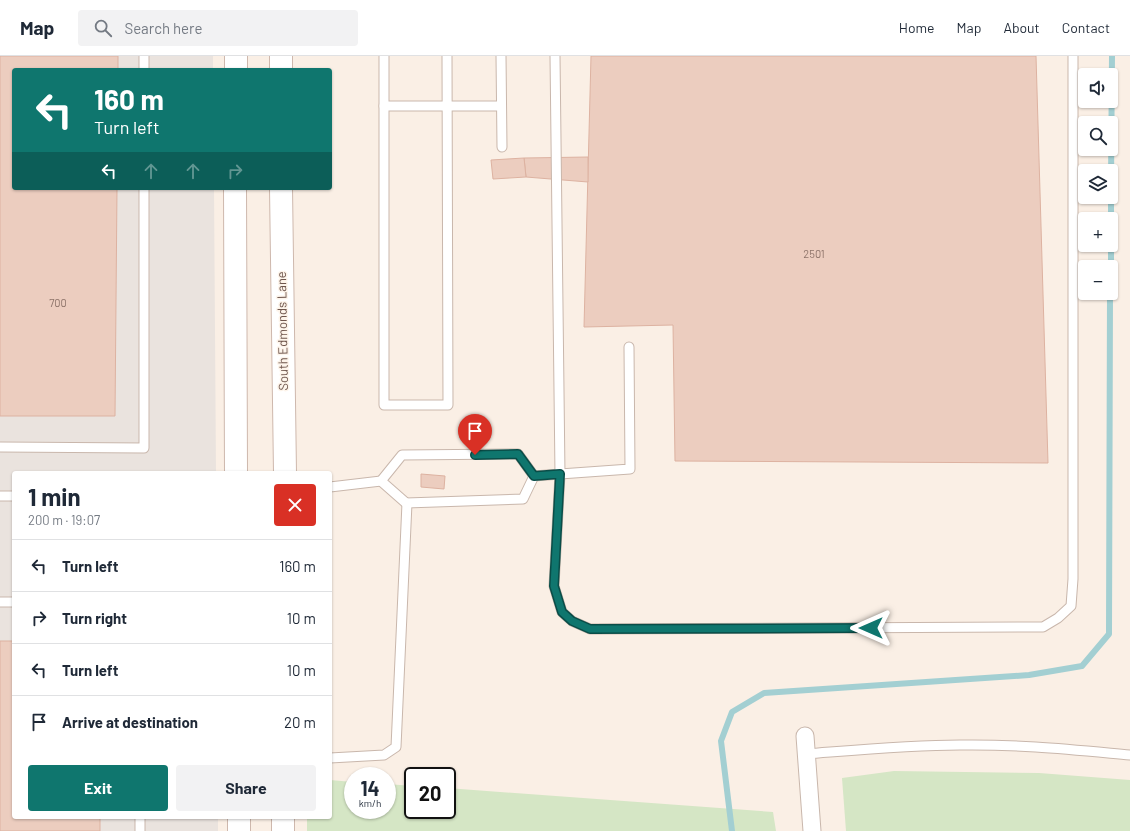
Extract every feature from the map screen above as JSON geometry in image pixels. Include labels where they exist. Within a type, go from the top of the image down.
[{"type":"main road","points":[[236,56],[236,68]]},
{"type":"main road","points":[[281,56],[281,68]]},
{"type":"main road","points":[[235,190],[236,471]]},
{"type":"main road","name":"South Edmonds Lane","points":[[281,190],[285,471]]},
{"type":"main road","points":[[239,819],[239,831]]},
{"type":"main road","points":[[283,819],[283,831]]},
{"type":"street","points":[[805,736],[812,831]]},
{"type":"lane","points":[[144,56],[144,68]]},
{"type":"lane","points":[[384,56],[384,405],[448,405],[447,56]]},
{"type":"lane","points":[[501,56],[502,146]]},
{"type":"lane","points":[[554,56],[560,474],[554,586],[562,612],[572,621],[590,629],[1043,627],[1058,618],[1071,606],[1073,579],[1073,56]]},
{"type":"lane","points":[[384,106],[502,106]]},
{"type":"lane","points":[[0,447],[144,448],[144,190]]},
{"type":"lane","points":[[534,476],[630,469],[629,347]]},
{"type":"lane","points":[[332,487],[381,481],[402,455],[518,454],[534,476]]},
{"type":"lane","points":[[381,481],[407,503],[523,500],[534,476]]},
{"type":"lane","points":[[0,496],[12,496]]},
{"type":"lane","points":[[332,758],[384,755],[396,747],[407,503]]},
{"type":"lane","points":[[0,602],[12,602]]},
{"type":"lane","points":[[806,754],[904,746],[960,745],[1016,746],[1130,755]]},
{"type":"lane","points":[[140,819],[140,831]]},
{"type":"shaded area","points":[[0,56],[213,56],[213,68],[12,68],[12,190],[214,190],[216,471],[12,471],[12,819],[218,819],[218,831],[0,831]]},
{"type":"green space","points":[[894,771],[1039,773],[1130,780],[1130,831],[846,831],[842,778]]},
{"type":"green space","points":[[332,780],[344,781],[344,819],[396,819],[396,785],[404,785],[404,819],[456,819],[456,789],[773,812],[776,831],[307,831],[307,819],[332,819]]},
{"type":"building","points":[[0,56],[118,56],[118,68],[12,68],[12,190],[117,190],[115,416],[0,416]]},
{"type":"building","points":[[591,56],[1036,56],[1048,463],[675,461],[673,325],[584,327]]},
{"type":"building","points":[[588,157],[588,182],[526,177],[524,158]]},
{"type":"building","points":[[524,158],[526,177],[493,179],[491,160]]},
{"type":"building","points":[[421,474],[445,476],[444,489],[421,487]]},
{"type":"building","points":[[0,641],[12,641],[12,819],[100,819],[100,831],[0,831]]},
{"type":"waterway","points":[[1111,164],[1112,56]]},
{"type":"waterway","points":[[1111,204],[1111,212]]},
{"type":"waterway","points":[[1111,252],[1111,260]]},
{"type":"waterway","points":[[732,831],[721,741],[732,712],[764,693],[1029,675],[1082,666],[1109,634],[1110,300]]},
{"type":"route","points":[[475,455],[518,454],[534,476],[560,474],[554,586],[562,612],[572,621],[590,629],[871,628]]}]
